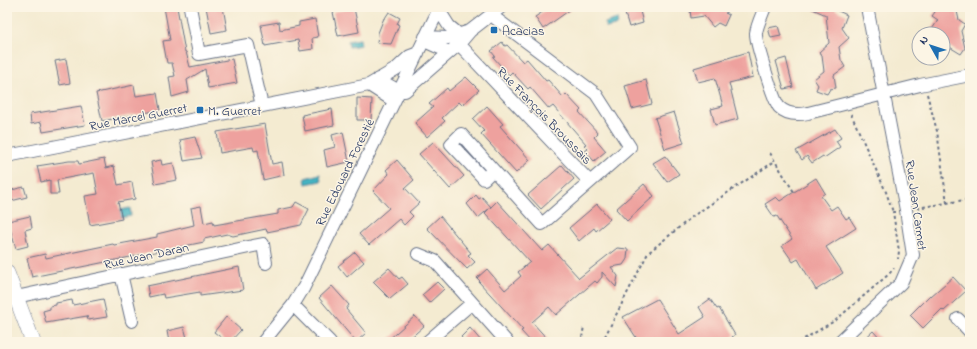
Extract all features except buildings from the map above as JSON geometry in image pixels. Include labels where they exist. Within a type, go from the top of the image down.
[{"type":"street","points":[[190,7],[199,54],[248,45],[262,106]]},
{"type":"street","points":[[765,7],[756,34],[774,97],[780,107],[796,115],[847,102],[970,75]]},
{"type":"street","name":"Rue Jean Carmet","points":[[839,342],[901,283],[913,255],[906,210],[867,7]]},
{"type":"street","points":[[439,10],[455,44]]},
{"type":"street","name":"Rue Edouard Forestié","points":[[263,342],[293,305],[313,269],[439,10]]},
{"type":"street","points":[[374,82],[397,96],[405,91],[470,31],[496,11]]},
{"type":"street","name":"Rue François Broussais","points":[[455,44],[589,181],[630,147],[596,94],[496,11]]},
{"type":"street","points":[[425,37],[448,38],[455,44],[428,43],[425,37]]},
{"type":"street","name":"Rue Marcel Guerret","points":[[7,156],[262,106],[374,82],[410,56],[418,54]]},
{"type":"street","points":[[493,170],[542,224],[589,181]]},
{"type":"street","name":"Rue Jean Daran","points":[[16,297],[263,244],[266,263]]},
{"type":"street","points":[[418,254],[435,261],[507,342]]},
{"type":"street","points":[[7,273],[33,342]]},
{"type":"street","points":[[121,274],[132,321]]},
{"type":"street","points":[[427,342],[472,303]]},
{"type":"street","points":[[293,305],[330,342]]},
{"type":"street","points":[[958,320],[970,332]]},
{"type":"path","points":[[927,93],[937,131],[947,203]]},
{"type":"path","points":[[799,342],[836,320],[890,274],[897,263],[899,251],[893,212],[847,102]]},
{"type":"path","points":[[770,153],[794,192]]},
{"type":"path","points":[[602,342],[648,253],[693,216],[775,161]]},
{"type":"path","points":[[893,212],[970,199]]},
{"type":"path","points":[[578,342],[582,338],[584,326]]},
{"type":"water","points":[[617,19],[618,25],[606,28],[605,23]]},
{"type":"water","points":[[360,39],[361,45],[349,47],[348,41]]},
{"type":"water","points":[[320,174],[321,181],[306,184],[305,178]]},
{"type":"water","points":[[130,208],[131,216],[114,219],[112,212]]},
{"type":"place","name":"Acacias","points":[[494,30]]},
{"type":"place","name":"M. Guerret","points":[[200,110]]}]
